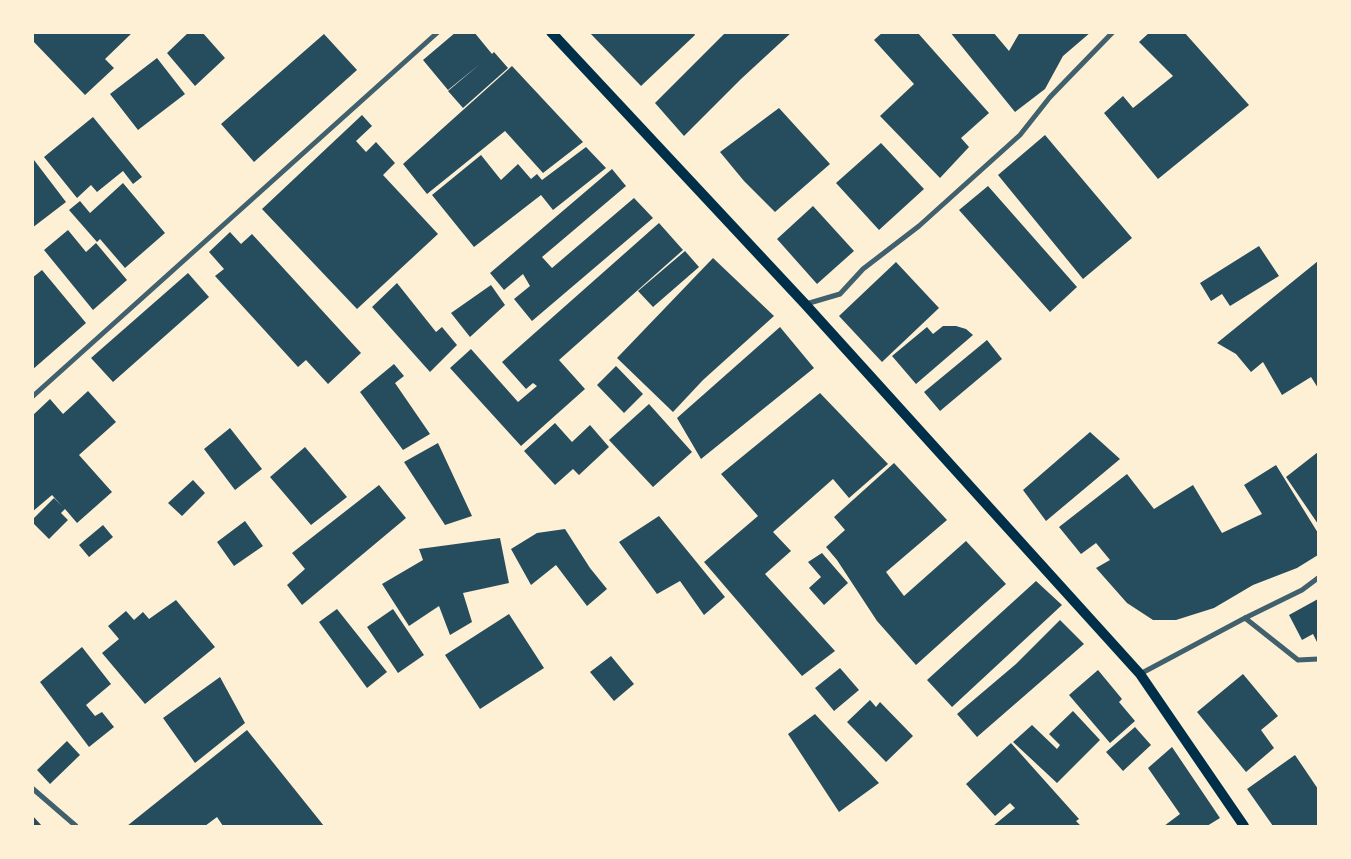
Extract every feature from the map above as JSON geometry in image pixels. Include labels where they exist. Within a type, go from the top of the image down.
[{"type":"main road","points":[[551,32],[805,304],[1140,674],[1244,826]]},
{"type":"street","points":[[32,397],[438,32]]},
{"type":"street","points":[[805,304],[840,294],[863,269],[919,226],[1020,135],[1050,97],[1113,32]]},
{"type":"street","points":[[1140,674],[1302,590],[1318,578]]},
{"type":"street","points":[[1245,618],[1298,660],[1318,659]]},
{"type":"street","points":[[32,788],[76,826]]},
{"type":"building","points":[[32,32],[133,32],[105,59],[114,68],[85,95],[32,40]]},
{"type":"building","points":[[189,32],[202,32],[225,58],[195,86],[167,53]]},
{"type":"building","points":[[456,32],[474,32],[492,54],[494,52],[508,68],[463,108],[448,91],[480,64],[448,90],[423,60]]},
{"type":"building","points":[[589,32],[693,32],[695,35],[641,86]]},
{"type":"building","points":[[726,32],[792,32],[741,79],[684,136],[655,103]]},
{"type":"building","points":[[883,32],[917,32],[989,113],[961,138],[969,147],[940,178],[880,116],[914,84],[874,40]]},
{"type":"building","points":[[950,32],[993,32],[1009,51],[1020,32],[1091,32],[1063,56],[1045,89],[1015,112]]},
{"type":"building","points":[[1150,32],[1184,32],[1249,105],[1158,179],[1104,113],[1123,96],[1133,108],[1173,76],[1139,42]]},
{"type":"building","points":[[324,34],[357,70],[254,162],[221,124]]},
{"type":"building","points":[[157,58],[185,94],[138,130],[110,94]]},
{"type":"building","points":[[512,66],[583,142],[543,173],[505,131],[427,194],[403,164]]},
{"type":"building","points":[[779,108],[830,164],[775,212],[744,181],[720,152]]},
{"type":"building","points":[[362,115],[372,126],[356,141],[366,152],[376,142],[395,163],[383,175],[438,234],[357,309],[262,209]]},
{"type":"building","points":[[93,117],[142,177],[133,184],[123,171],[97,192],[91,185],[77,198],[44,157]]},
{"type":"building","points":[[1045,135],[1132,238],[1083,279],[998,175]]},
{"type":"building","points":[[881,143],[924,189],[879,230],[836,183]]},
{"type":"building","points":[[586,147],[606,168],[553,210],[541,195],[474,247],[432,195],[481,155],[501,180],[518,164],[531,179],[537,174],[542,180]]},
{"type":"building","points":[[34,160],[66,202],[32,228],[32,161]]},
{"type":"building","points":[[612,169],[626,186],[542,257],[552,268],[634,198],[653,218],[532,321],[514,299],[530,286],[523,274],[504,290],[490,273]]},
{"type":"building","points":[[123,183],[165,233],[125,268],[100,239],[97,242],[69,210],[80,201],[90,213]]},
{"type":"building","points":[[988,186],[1077,287],[1050,312],[959,210]]},
{"type":"building","points":[[813,206],[854,251],[817,284],[777,239]]},
{"type":"building","points":[[659,223],[683,250],[559,360],[585,389],[521,446],[450,368],[471,349],[518,402],[537,386],[533,383],[526,389],[502,362]]},
{"type":"building","points":[[68,230],[86,252],[96,243],[127,280],[93,310],[44,250]]},
{"type":"building","points":[[230,232],[241,244],[252,234],[361,353],[328,384],[306,360],[298,367],[215,276],[224,269],[209,252]]},
{"type":"building","points":[[1259,246],[1279,276],[1230,306],[1222,294],[1211,301],[1200,283]]},
{"type":"building","points":[[685,251],[699,267],[653,307],[638,291]]},
{"type":"building","points":[[713,258],[774,316],[703,380],[673,412],[617,358]]},
{"type":"building","points":[[1318,261],[1318,388],[1311,377],[1282,395],[1263,362],[1251,372],[1236,354],[1217,343]]},
{"type":"building","points":[[896,262],[939,308],[882,362],[839,316]]},
{"type":"building","points":[[42,270],[86,323],[32,370],[32,278]]},
{"type":"building","points":[[188,273],[209,297],[113,382],[91,358]]},
{"type":"building","points":[[397,283],[436,332],[442,327],[457,345],[430,372],[372,307]]},
{"type":"building","points":[[491,285],[505,305],[470,337],[451,313]]},
{"type":"building","points":[[943,326],[956,326],[966,329],[973,335],[916,384],[892,356],[927,327],[933,334]]},
{"type":"building","points":[[780,327],[814,368],[701,459],[677,418]]},
{"type":"building","points":[[987,340],[1002,359],[940,411],[924,392]]},
{"type":"building","points":[[394,364],[404,376],[395,383],[430,434],[403,450],[360,392]]},
{"type":"building","points":[[616,366],[643,394],[624,413],[597,385]]},
{"type":"building","points":[[88,391],[116,422],[79,455],[112,492],[77,523],[65,509],[61,513],[68,520],[49,539],[32,520],[54,498],[62,506],[52,495],[32,512],[32,416],[50,399],[63,414]]},
{"type":"building","points":[[820,393],[888,464],[849,498],[833,479],[773,532],[791,551],[765,574],[835,651],[802,676],[704,562],[758,516],[721,474]]},
{"type":"building","points":[[649,404],[692,452],[653,487],[609,440]]},
{"type":"building","points":[[555,423],[572,442],[590,425],[609,447],[579,475],[573,469],[555,485],[524,451]]},
{"type":"building","points":[[230,428],[262,469],[235,490],[204,449]]},
{"type":"building","points":[[1090,432],[1120,459],[1046,521],[1023,490]]},
{"type":"building","points":[[438,443],[472,516],[445,525],[404,462]]},
{"type":"building","points":[[305,447],[347,497],[311,525],[270,477]]},
{"type":"building","points":[[1318,452],[1318,524],[1286,477]]},
{"type":"building","points":[[894,463],[947,520],[886,572],[904,596],[966,541],[1006,584],[916,665],[877,621],[837,560],[826,547],[845,530],[834,517]]},
{"type":"building","points":[[1276,465],[1318,533],[1318,555],[1297,568],[1253,585],[1214,608],[1176,620],[1153,620],[1127,603],[1096,568],[1110,560],[1096,543],[1081,554],[1059,527],[1127,474],[1154,509],[1193,485],[1222,533],[1262,514],[1244,485]]},
{"type":"building","points":[[193,480],[205,493],[182,516],[168,503]]},
{"type":"building","points":[[379,485],[406,518],[302,605],[287,585],[305,569],[292,553]]},
{"type":"building","points":[[659,516],[725,597],[704,615],[680,581],[657,594],[619,542]]},
{"type":"building","points":[[245,521],[263,546],[234,566],[217,542]]},
{"type":"building","points":[[103,525],[113,537],[89,557],[79,545]]},
{"type":"building","points":[[565,529],[590,568],[607,589],[587,606],[556,565],[531,585],[511,549],[537,533]]},
{"type":"building","points":[[500,538],[509,583],[463,593],[472,622],[450,635],[439,606],[409,626],[382,584],[423,560],[419,549]]},
{"type":"building","points":[[822,553],[848,583],[824,605],[809,588],[821,577],[808,562]]},
{"type":"building","points":[[1036,581],[1062,605],[952,707],[927,680]]},
{"type":"building","points":[[1318,599],[1318,644],[1313,634],[1302,640],[1289,615]]},
{"type":"building","points":[[176,600],[215,647],[145,704],[102,653],[119,639],[108,626],[126,611],[134,620],[143,612],[149,619]]},
{"type":"building","points":[[337,609],[387,672],[367,688],[319,622]]},
{"type":"building","points":[[393,609],[424,655],[398,673],[367,627]]},
{"type":"building","points":[[509,614],[544,668],[480,709],[445,655]]},
{"type":"building","points":[[1060,620],[1084,644],[977,737],[957,714],[1016,664]]},
{"type":"building","points":[[82,647],[111,684],[86,705],[95,716],[102,712],[114,727],[89,747],[40,682]]},
{"type":"building","points":[[611,656],[634,684],[614,701],[590,672]]},
{"type":"building","points":[[840,668],[859,690],[834,711],[815,688]]},
{"type":"building","points":[[1098,670],[1122,699],[1119,702],[1135,721],[1110,743],[1069,695]]},
{"type":"building","points":[[1243,674],[1278,716],[1261,730],[1274,748],[1246,772],[1197,712]]},
{"type":"building","points":[[220,677],[245,723],[195,763],[163,718]]},
{"type":"building","points":[[870,700],[876,707],[880,702],[913,736],[886,762],[847,722]]},
{"type":"building","points":[[1073,711],[1100,740],[1057,783],[1013,742],[1032,725],[1057,749],[1060,745],[1049,734]]},
{"type":"building","points":[[815,714],[879,783],[839,812],[788,734]]},
{"type":"building","points":[[1135,727],[1151,745],[1123,771],[1106,752]]},
{"type":"building","points":[[247,730],[324,826],[223,826],[217,817],[205,826],[127,826]]},
{"type":"building","points":[[67,741],[80,755],[50,784],[37,770]]},
{"type":"building","points":[[1011,743],[1079,819],[1076,821],[1081,826],[993,826],[1015,808],[1010,803],[995,816],[966,784]]},
{"type":"building","points":[[1172,747],[1220,818],[1207,826],[1164,826],[1180,814],[1148,768]]},
{"type":"building","points":[[1295,755],[1318,789],[1318,826],[1273,826],[1247,789]]},
{"type":"building","points":[[32,815],[42,826],[32,826]]}]
